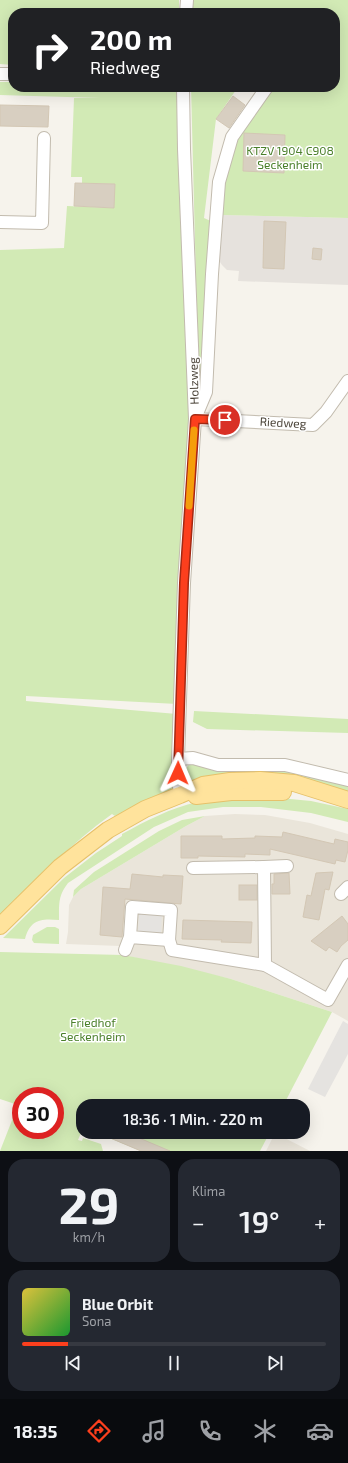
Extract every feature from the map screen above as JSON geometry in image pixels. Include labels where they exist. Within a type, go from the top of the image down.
[{"type":"main road","points":[[0,926],[60,867],[108,830],[145,809],[180,795],[204,796],[231,792],[260,791],[328,794],[348,800]]},
{"type":"street","name":"Holzweg","points":[[180,795],[178,760],[184,583],[195,419],[183,92]]},
{"type":"street","points":[[195,419],[206,392],[212,274],[219,182],[232,137],[264,92]]},
{"type":"street","points":[[0,222],[42,223],[44,138]]},
{"type":"street","name":"Riedweg","points":[[195,419],[313,425],[326,412],[348,381]]},
{"type":"street","points":[[178,760],[193,758],[218,765],[285,765],[348,780]]},
{"type":"street","points":[[193,868],[287,866]]},
{"type":"street","points":[[264,867],[265,966]]},
{"type":"street","points":[[125,950],[130,937],[132,907],[171,910],[169,940],[172,950],[265,966],[328,1000],[348,965]]},
{"type":"street","points":[[130,937],[169,940]]},
{"type":"shaded area","points":[[222,215],[348,218],[348,285],[238,281],[239,271],[227,270],[218,259]]},
{"type":"shaded area","points":[[235,814],[265,815],[310,823],[348,834],[348,1021],[332,1012],[231,979],[123,955],[120,946],[66,944],[69,905],[73,897],[81,889],[205,816]]},
{"type":"shaded area","points":[[139,913],[162,915],[161,933],[138,932]]},
{"type":"shaded area","points":[[343,1021],[348,1024],[348,1054],[325,1097],[308,1089]]},
{"type":"shaded area","points":[[272,1139],[287,1139],[310,1151],[266,1151]]},
{"type":"green space","points":[[0,0],[179,0],[179,8],[8,8],[8,65],[0,64]]},
{"type":"green space","name":"KTZV 1904 C908 Seckenheim","points":[[190,0],[348,0],[348,218],[222,215],[226,169],[236,138],[258,92],[340,92],[340,8],[190,8]]},
{"type":"green space","points":[[0,82],[8,82],[8,92],[176,92],[182,144],[188,389],[192,420],[177,704],[26,696],[26,701],[177,714],[174,785],[171,790],[115,816],[112,814],[97,825],[54,863],[0,916],[0,250],[64,248],[67,206],[114,208],[114,184],[82,183],[82,177],[71,177],[74,98],[101,98],[0,95]]},
{"type":"green space","points":[[191,92],[235,92],[216,119],[204,218],[213,222],[201,384],[198,358]]},
{"type":"green space","points":[[194,711],[348,719],[348,733],[207,729],[193,722]]},
{"type":"green space","points":[[191,762],[285,769],[348,784],[348,793],[196,785],[185,775],[187,767]]},
{"type":"green space","points":[[280,798],[311,801],[348,809],[348,822],[311,813],[261,807],[223,807],[188,812],[154,827],[68,883],[61,896],[59,905],[59,920],[46,919],[33,924],[25,939],[3,938],[64,878],[96,853],[122,836],[122,834],[140,824],[168,811],[208,800]]},
{"type":"green space","points":[[205,816],[81,889],[73,897],[74,890],[94,872],[159,831],[182,820]]},
{"type":"green space","points":[[47,927],[55,927],[59,929],[59,944],[34,943],[32,940],[33,935]]},
{"type":"green space","name":"Friedhof Seckenheim","points":[[0,952],[123,955],[181,966],[231,979],[332,1012],[287,1099],[76,1099],[76,1139],[82,1141],[83,1139],[86,1139],[101,1144],[103,1151],[0,1151],[12,1120],[12,1139],[64,1139],[64,1087],[12,1087],[12,1103],[0,1099]]},
{"type":"green space","points":[[112,1139],[266,1139],[260,1151],[141,1151]]},
{"type":"building","points":[[233,96],[245,105],[229,128],[216,119]]},
{"type":"building","points":[[0,105],[49,106],[48,127],[0,126]]},
{"type":"building","points":[[244,133],[285,135],[284,173],[243,171]]},
{"type":"building","points":[[75,183],[115,184],[114,208],[74,206]]},
{"type":"building","points":[[264,221],[286,222],[284,269],[263,268]]},
{"type":"building","points":[[313,248],[322,249],[321,260],[312,259]]},
{"type":"building","points":[[283,832],[334,844],[335,839],[348,842],[345,862],[336,860],[335,864],[270,849],[270,855],[245,854],[245,857],[198,856],[198,858],[181,858],[181,836],[222,836],[222,839],[255,838],[255,836],[282,837]]},
{"type":"building","points":[[333,872],[329,890],[325,889],[319,920],[303,917],[307,895],[311,896],[316,873]]},
{"type":"building","points":[[289,873],[290,894],[272,894],[274,874]]},
{"type":"building","points":[[132,874],[163,877],[163,875],[183,876],[181,904],[125,899],[122,937],[100,935],[103,887],[130,889]]},
{"type":"building","points":[[239,885],[257,885],[257,900],[239,900]]},
{"type":"building","points":[[342,916],[348,924],[348,940],[337,952],[329,947],[326,951],[311,941]]},
{"type":"building","points":[[183,920],[252,922],[251,943],[221,942],[222,940],[182,939]]},
{"type":"building","points":[[113,1139],[142,1139],[170,1151],[141,1151]]},
{"type":"slow traffic","points":[[189,506],[194,430]]},
{"type":"route","points":[[178,773],[184,583],[195,419],[225,420]]}]
